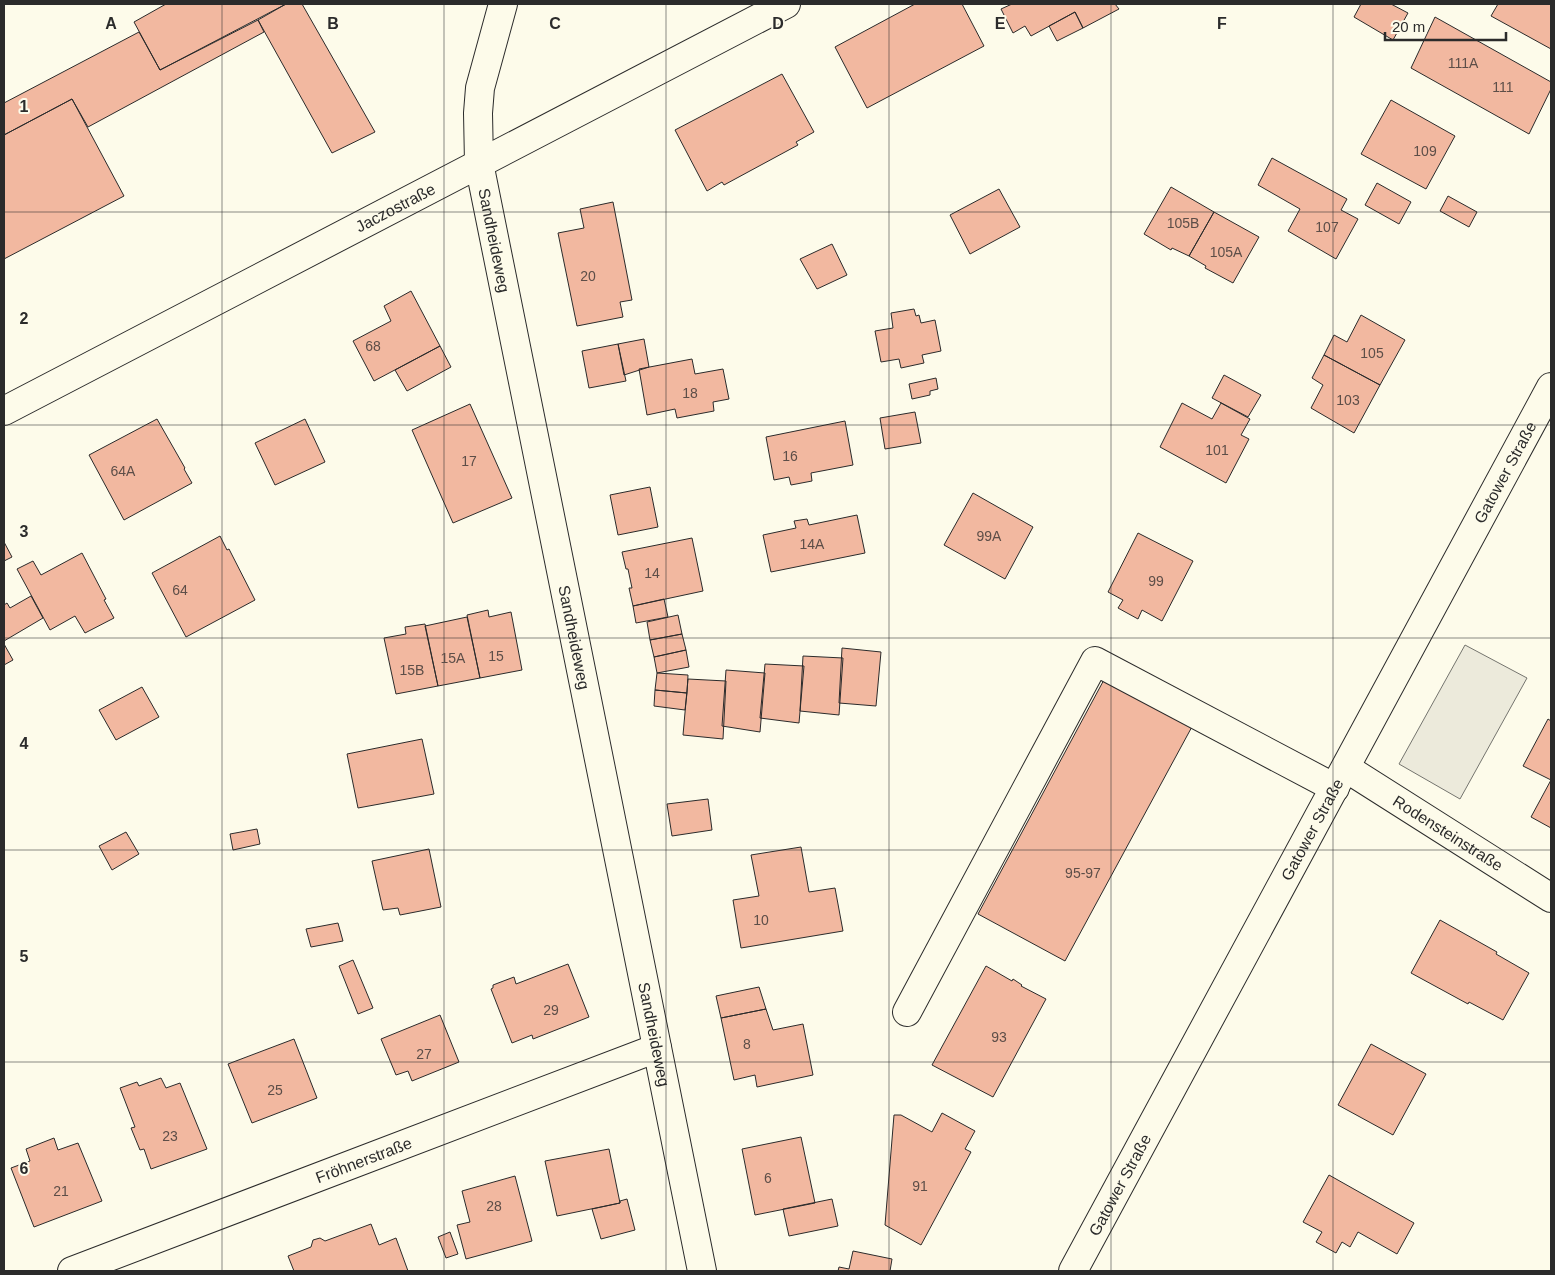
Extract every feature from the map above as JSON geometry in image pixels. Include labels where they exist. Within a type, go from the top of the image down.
[{"type":"street","name":"Sandheideweg","points":[[503,4],[480,88],[478,113],[480,163],[702,1271]]},
{"type":"street","name":"Jaczostraße","points":[[4,411],[786,4]]},
{"type":"street","name":"Gatower Straße","points":[[1073,1271],[1551,387]]},
{"type":"street","name":"Rodensteinstraße","points":[[907,1012],[1095,661],[1340,778],[1551,898]]},
{"type":"street","name":"Fröhnerstraße","points":[[72,1271],[657,1048]]},
{"type":"shaded area","points":[[1465,645],[1527,678],[1460,799],[1399,764]]},
{"type":"building","points":[[166,4],[286,4],[160,70],[134,22]]},
{"type":"building","points":[[286,4],[302,4],[375,132],[332,153],[258,20]]},
{"type":"building","points":[[915,4],[962,4],[984,46],[867,108],[835,47]]},
{"type":"building","points":[[1012,4],[1115,4],[1119,9],[1083,28],[1075,12],[1031,36],[1025,26],[1013,33],[1001,9]]},
{"type":"building","points":[[1361,4],[1391,4],[1408,13],[1393,40],[1354,17]]},
{"type":"building","points":[[1498,4],[1551,4],[1551,49],[1491,16]]},
{"type":"building","points":[[1075,12],[1083,28],[1057,41],[1049,26]]},
{"type":"building","points":[[1435,17],[1551,82],[1551,89],[1529,134],[1411,68]]},
{"type":"building","points":[[258,20],[264,32],[88,127],[72,99],[4,135],[4,103],[139,32],[160,70]]},
{"type":"building","points":[[782,74],[814,132],[796,142],[798,145],[724,185],[722,182],[707,191],[675,130]]},
{"type":"building","points":[[72,99],[124,196],[4,259],[4,135]]},
{"type":"building","points":[[1391,100],[1455,136],[1426,189],[1361,154]]},
{"type":"building","points":[[1272,158],[1347,199],[1341,210],[1358,219],[1336,259],[1288,231],[1300,209],[1258,185]]},
{"type":"building","points":[[1377,183],[1411,202],[1399,224],[1365,205]]},
{"type":"building","points":[[1171,187],[1214,212],[1189,256],[1172,248],[1171,250],[1144,234]]},
{"type":"building","points":[[999,189],[1020,227],[970,254],[950,215]]},
{"type":"building","points":[[1448,196],[1477,212],[1469,227],[1440,211]]},
{"type":"building","points":[[613,202],[632,300],[620,302],[623,317],[577,326],[558,233],[584,228],[580,209]]},
{"type":"building","points":[[1214,212],[1259,237],[1233,283],[1205,268],[1206,266],[1189,256]]},
{"type":"building","points":[[832,244],[847,275],[817,289],[800,259]]},
{"type":"building","points":[[411,291],[440,346],[374,381],[353,341],[391,321],[384,306]]},
{"type":"building","points":[[914,309],[916,316],[919,315],[921,323],[935,320],[941,351],[922,355],[924,363],[901,368],[899,359],[881,362],[875,331],[893,328],[891,313]]},
{"type":"building","points":[[1361,315],[1405,340],[1380,385],[1324,355],[1334,335],[1347,342]]},
{"type":"building","points":[[644,339],[649,367],[624,375],[618,344]]},
{"type":"building","points":[[618,344],[626,381],[589,388],[582,351]]},
{"type":"building","points":[[440,346],[451,367],[407,391],[395,370]]},
{"type":"building","points":[[1324,355],[1380,385],[1354,433],[1311,408],[1323,385],[1312,378]]},
{"type":"building","points":[[692,359],[695,374],[723,369],[729,399],[713,402],[714,411],[677,418],[675,409],[647,415],[639,369]]},
{"type":"building","points":[[1224,375],[1261,395],[1248,417],[1212,398]]},
{"type":"building","points":[[936,378],[938,389],[930,391],[930,395],[912,399],[909,384]]},
{"type":"building","points":[[1182,403],[1212,419],[1221,403],[1250,419],[1241,435],[1249,439],[1226,483],[1160,447]]},
{"type":"building","points":[[470,404],[512,498],[453,523],[412,430]]},
{"type":"building","points":[[915,412],[921,443],[885,449],[880,418]]},
{"type":"building","points":[[157,419],[192,483],[124,520],[89,455]]},
{"type":"building","points":[[305,419],[325,462],[275,485],[255,443]]},
{"type":"building","points":[[845,421],[853,465],[811,473],[812,481],[791,485],[789,477],[774,480],[766,437]]},
{"type":"building","points":[[650,487],[658,527],[618,535],[610,495]]},
{"type":"building","points":[[973,493],[1033,527],[1005,579],[944,545]]},
{"type":"building","points":[[857,515],[865,553],[771,572],[763,535],[796,528],[794,521],[807,519],[809,525]]},
{"type":"building","points":[[1138,533],[1193,561],[1162,621],[1142,610],[1138,619],[1118,608],[1123,600],[1108,592]]},
{"type":"building","points":[[220,536],[227,550],[229,549],[255,600],[186,637],[152,573]]},
{"type":"building","points":[[692,538],[703,591],[633,606],[629,588],[632,588],[622,552]]},
{"type":"building","points":[[4,542],[12,557],[4,561]]},
{"type":"building","points":[[82,553],[114,618],[85,633],[75,616],[50,630],[17,569],[33,561],[41,575]]},
{"type":"building","points":[[31,596],[43,618],[4,641],[4,605],[7,603],[10,608]]},
{"type":"building","points":[[664,599],[668,617],[636,623],[633,606]]},
{"type":"building","points":[[488,610],[489,617],[511,612],[522,670],[480,678],[467,615]]},
{"type":"building","points":[[678,615],[682,634],[650,640],[647,622]]},
{"type":"building","points":[[467,617],[480,678],[438,686],[425,626]]},
{"type":"building","points":[[425,624],[438,686],[396,694],[384,638],[406,634],[405,627]]},
{"type":"building","points":[[682,634],[686,650],[654,657],[650,640]]},
{"type":"building","points":[[4,644],[13,660],[4,665]]},
{"type":"building","points":[[842,648],[881,652],[876,706],[839,703]]},
{"type":"building","points":[[686,650],[689,667],[657,673],[654,657]]},
{"type":"building","points":[[803,656],[843,658],[839,715],[800,711]]},
{"type":"building","points":[[765,664],[804,666],[799,723],[760,718]]},
{"type":"building","points":[[726,670],[765,673],[760,732],[722,726]]},
{"type":"building","points":[[657,673],[688,675],[687,693],[655,690]]},
{"type":"building","points":[[1106,676],[1194,723],[1065,961],[978,914]]},
{"type":"building","points":[[688,679],[726,681],[723,739],[683,735]]},
{"type":"building","points":[[142,687],[159,717],[116,740],[99,710]]},
{"type":"building","points":[[655,690],[687,693],[685,710],[654,706]]},
{"type":"building","points":[[1548,719],[1551,721],[1551,780],[1523,766]]},
{"type":"building","points":[[422,739],[434,794],[358,808],[347,754]]},
{"type":"building","points":[[1551,780],[1551,828],[1531,817]]},
{"type":"building","points":[[708,799],[712,830],[672,836],[667,804]]},
{"type":"building","points":[[257,829],[260,844],[233,850],[230,834]]},
{"type":"building","points":[[126,832],[139,854],[112,870],[99,846]]},
{"type":"building","points":[[801,847],[809,892],[835,888],[843,931],[741,948],[733,900],[759,896],[751,855]]},
{"type":"building","points":[[429,849],[441,907],[400,915],[398,908],[383,910],[372,861]]},
{"type":"building","points":[[1440,920],[1497,952],[1496,954],[1529,973],[1503,1020],[1469,1002],[1468,1004],[1411,973]]},
{"type":"building","points":[[338,923],[343,941],[311,947],[306,929]]},
{"type":"building","points":[[353,960],[373,1008],[358,1014],[339,966]]},
{"type":"building","points":[[568,964],[589,1017],[533,1039],[532,1035],[512,1043],[491,989],[493,985],[514,977],[516,984]]},
{"type":"building","points":[[986,966],[1012,981],[1013,979],[1021,986],[1046,999],[993,1097],[932,1065]]},
{"type":"building","points":[[759,987],[766,1009],[721,1018],[716,996]]},
{"type":"building","points":[[766,1009],[773,1030],[803,1024],[813,1075],[757,1087],[755,1075],[734,1080],[721,1018]]},
{"type":"building","points":[[440,1015],[459,1062],[412,1081],[408,1071],[396,1075],[381,1039]]},
{"type":"building","points":[[294,1039],[317,1098],[252,1123],[228,1064]]},
{"type":"building","points":[[1371,1044],[1426,1074],[1393,1135],[1338,1105]]},
{"type":"building","points":[[161,1078],[166,1088],[180,1083],[207,1149],[151,1169],[144,1149],[140,1150],[131,1128],[135,1127],[120,1088],[137,1082],[139,1086]]},
{"type":"building","points":[[942,1113],[975,1131],[965,1149],[971,1152],[921,1245],[885,1225],[894,1115],[901,1115],[932,1132]]},
{"type":"building","points":[[801,1137],[815,1203],[755,1215],[742,1149]]},
{"type":"building","points":[[54,1138],[58,1150],[78,1143],[102,1201],[34,1227],[11,1168],[30,1161],[26,1149]]},
{"type":"building","points":[[609,1149],[620,1203],[557,1216],[545,1161]]},
{"type":"building","points":[[1329,1175],[1414,1223],[1397,1254],[1358,1232],[1350,1247],[1342,1242],[1336,1253],[1316,1242],[1322,1232],[1303,1222]]},
{"type":"building","points":[[515,1176],[532,1241],[466,1259],[457,1225],[470,1222],[462,1191]]},
{"type":"building","points":[[627,1199],[635,1230],[601,1239],[592,1209],[620,1203],[620,1201]]},
{"type":"building","points":[[832,1199],[838,1226],[789,1236],[783,1209]]},
{"type":"building","points":[[371,1224],[379,1245],[396,1238],[408,1271],[294,1271],[288,1256],[311,1247],[313,1240],[320,1238],[325,1241]]},
{"type":"building","points":[[450,1232],[458,1254],[446,1258],[438,1237]]},
{"type":"building","points":[[853,1251],[892,1259],[890,1271],[838,1271],[839,1267],[849,1269]]}]
